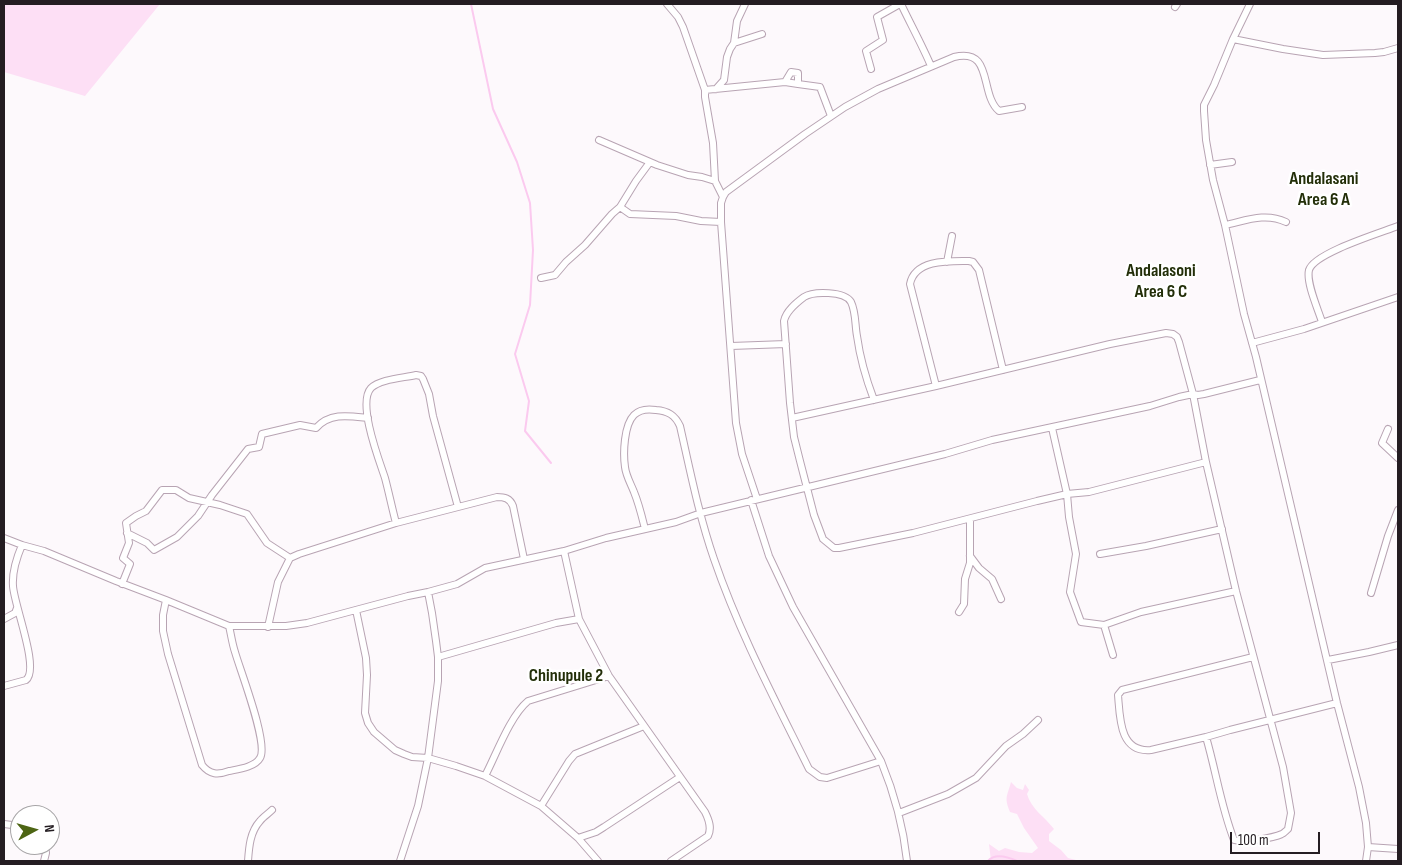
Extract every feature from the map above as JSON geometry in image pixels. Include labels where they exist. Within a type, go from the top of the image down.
[{"type":"street","points":[[667,4],[678,17],[690,44],[705,90],[713,143],[715,181],[723,197]]},
{"type":"street","points":[[716,89],[724,80],[727,57],[734,43],[737,21],[745,4]]},
{"type":"street","points":[[872,69],[866,51],[883,40],[877,18],[900,4],[921,42],[931,66]]},
{"type":"street","points":[[1250,4],[1204,107],[1210,165],[1337,703],[1359,787],[1366,823],[1368,847],[1366,861]]},
{"type":"street","points":[[734,43],[762,34]]},
{"type":"street","points":[[1233,39],[1283,50],[1323,55],[1375,53],[1398,48]]},
{"type":"street","points":[[907,861],[899,813],[892,787],[881,761],[793,607],[769,556],[742,454],[736,423],[721,222],[722,203],[726,192],[845,107],[878,89],[961,55],[972,56],[980,64],[993,106],[999,111],[1022,106]]},
{"type":"street","points":[[785,82],[791,72],[798,73],[798,84]]},
{"type":"street","points":[[705,90],[785,82],[820,87],[831,116]]},
{"type":"street","points":[[599,140],[650,162],[688,175],[715,181]]},
{"type":"street","points":[[541,278],[555,276],[566,262],[585,245],[620,207],[650,162]]},
{"type":"street","points":[[1210,165],[1232,162]]},
{"type":"street","points":[[620,207],[630,214],[676,216],[701,221],[721,222]]},
{"type":"street","points":[[1225,225],[1260,217],[1271,217],[1286,222]]},
{"type":"street","points":[[1322,322],[1310,285],[1309,270],[1314,262],[1328,253],[1398,226]]},
{"type":"street","points":[[948,262],[952,236]]},
{"type":"street","points":[[936,386],[910,284],[915,272],[938,262],[970,261],[976,265],[1003,370]]},
{"type":"street","points":[[874,400],[866,381],[851,303],[847,297],[836,294],[812,294],[803,298],[785,317],[794,437],[814,515],[823,539],[834,548],[913,533],[1037,501],[1067,494],[1089,492],[1206,462]]},
{"type":"street","points":[[1252,343],[1290,334],[1398,297]]},
{"type":"street","points":[[792,418],[1110,344],[1166,333],[1177,337],[1193,394],[1206,462],[1236,591],[1283,767],[1291,813],[1288,829],[1282,834],[1259,839],[1234,840],[1206,738]]},
{"type":"street","points":[[731,346],[786,344]]},
{"type":"street","points":[[396,523],[376,453],[367,408],[367,396],[370,390],[375,386],[394,379],[416,375],[424,379],[458,507]]},
{"type":"street","points":[[4,538],[44,551],[229,626],[286,626],[307,623],[428,592],[464,581],[485,568],[564,552],[606,538],[676,522],[700,513],[945,454],[992,440],[1260,380]]},
{"type":"street","points":[[646,529],[627,476],[624,444],[634,415],[640,411],[651,409],[666,411],[677,420],[680,426],[700,513],[713,557],[738,622],[809,769],[820,777],[827,778],[881,761]]},
{"type":"street","points":[[128,533],[147,543],[154,550],[177,538],[198,516],[248,449],[259,447],[262,434],[300,425],[316,428],[322,422],[334,417],[368,418]]},
{"type":"street","points":[[1052,428],[1067,494],[1076,554],[1070,592],[1081,622],[1104,625],[1141,612],[1236,591]]},
{"type":"street","points":[[1388,429],[1382,443],[1398,458]]},
{"type":"street","points":[[122,584],[130,564],[123,558],[129,543],[126,523],[146,511],[162,490],[176,490],[190,498],[247,514],[267,543],[290,558]]},
{"type":"street","points":[[268,627],[278,582],[290,558],[396,523],[497,497],[507,498],[511,501],[524,559]]},
{"type":"street","points":[[1371,593],[1398,510]]},
{"type":"street","points":[[959,612],[964,604],[965,579],[970,563],[970,519]]},
{"type":"street","points":[[1100,554],[1222,529]]},
{"type":"street","points":[[4,686],[26,680],[30,674],[27,644],[13,589],[13,576],[17,555],[22,545]]},
{"type":"street","points":[[564,552],[579,619],[609,676],[705,812],[710,825],[710,831],[704,840],[671,861]]},
{"type":"street","points":[[970,556],[978,568],[992,579],[1001,599]]},
{"type":"street","points":[[400,861],[418,806],[428,758],[438,681],[438,657],[428,592]]},
{"type":"street","points":[[166,600],[163,631],[168,654],[202,766],[214,774],[252,765],[260,759],[263,753],[258,726],[234,651],[229,626]]},
{"type":"street","points":[[4,619],[15,613],[17,608]]},
{"type":"street","points":[[356,610],[366,658],[365,714],[374,732],[395,750],[412,757],[428,758],[485,776],[541,806],[578,838],[598,861]]},
{"type":"street","points":[[438,657],[579,619]]},
{"type":"street","points":[[1104,625],[1113,655]]},
{"type":"street","points":[[1328,660],[1398,647]]},
{"type":"street","points":[[1253,657],[1122,690],[1118,694],[1121,722],[1125,736],[1133,747],[1151,750],[1206,738],[1230,730],[1337,703]]},
{"type":"street","points":[[485,776],[512,721],[520,707],[528,700],[609,676]]},
{"type":"street","points":[[899,813],[948,794],[976,778],[1006,746],[1038,720]]},
{"type":"street","points":[[541,806],[575,754],[644,726]]},
{"type":"street","points":[[578,838],[596,832],[680,777]]},
{"type":"street","points":[[248,861],[249,847],[254,828],[272,810]]},
{"type":"street","points":[[1368,847],[1398,848]]},
{"type":"shaded area","points":[[4,4],[160,4],[85,96],[4,72]]},
{"type":"shaded area","points":[[1011,782],[1017,788],[1023,790],[1025,784],[1029,790],[1027,794],[1032,804],[1054,829],[1049,834],[1049,841],[1068,858],[1080,861],[991,861],[989,844],[999,851],[1005,848],[1032,853],[1038,848],[1017,814],[1010,812],[1007,794]]},
{"type":"waterway","points":[[471,4],[493,109],[517,162],[530,203],[533,250],[530,305],[515,354],[529,401],[525,431],[551,463]]},
{"type":"waterway","points":[[988,861],[998,856],[1017,861]]},
{"type":"district","name":"Andalasani Area 6 A","points":[[1324,189]]},
{"type":"district","name":"Andalasoni Area 6 C","points":[[1161,281]]},
{"type":"district","name":"Chinupule 2","points":[[566,676]]}]
